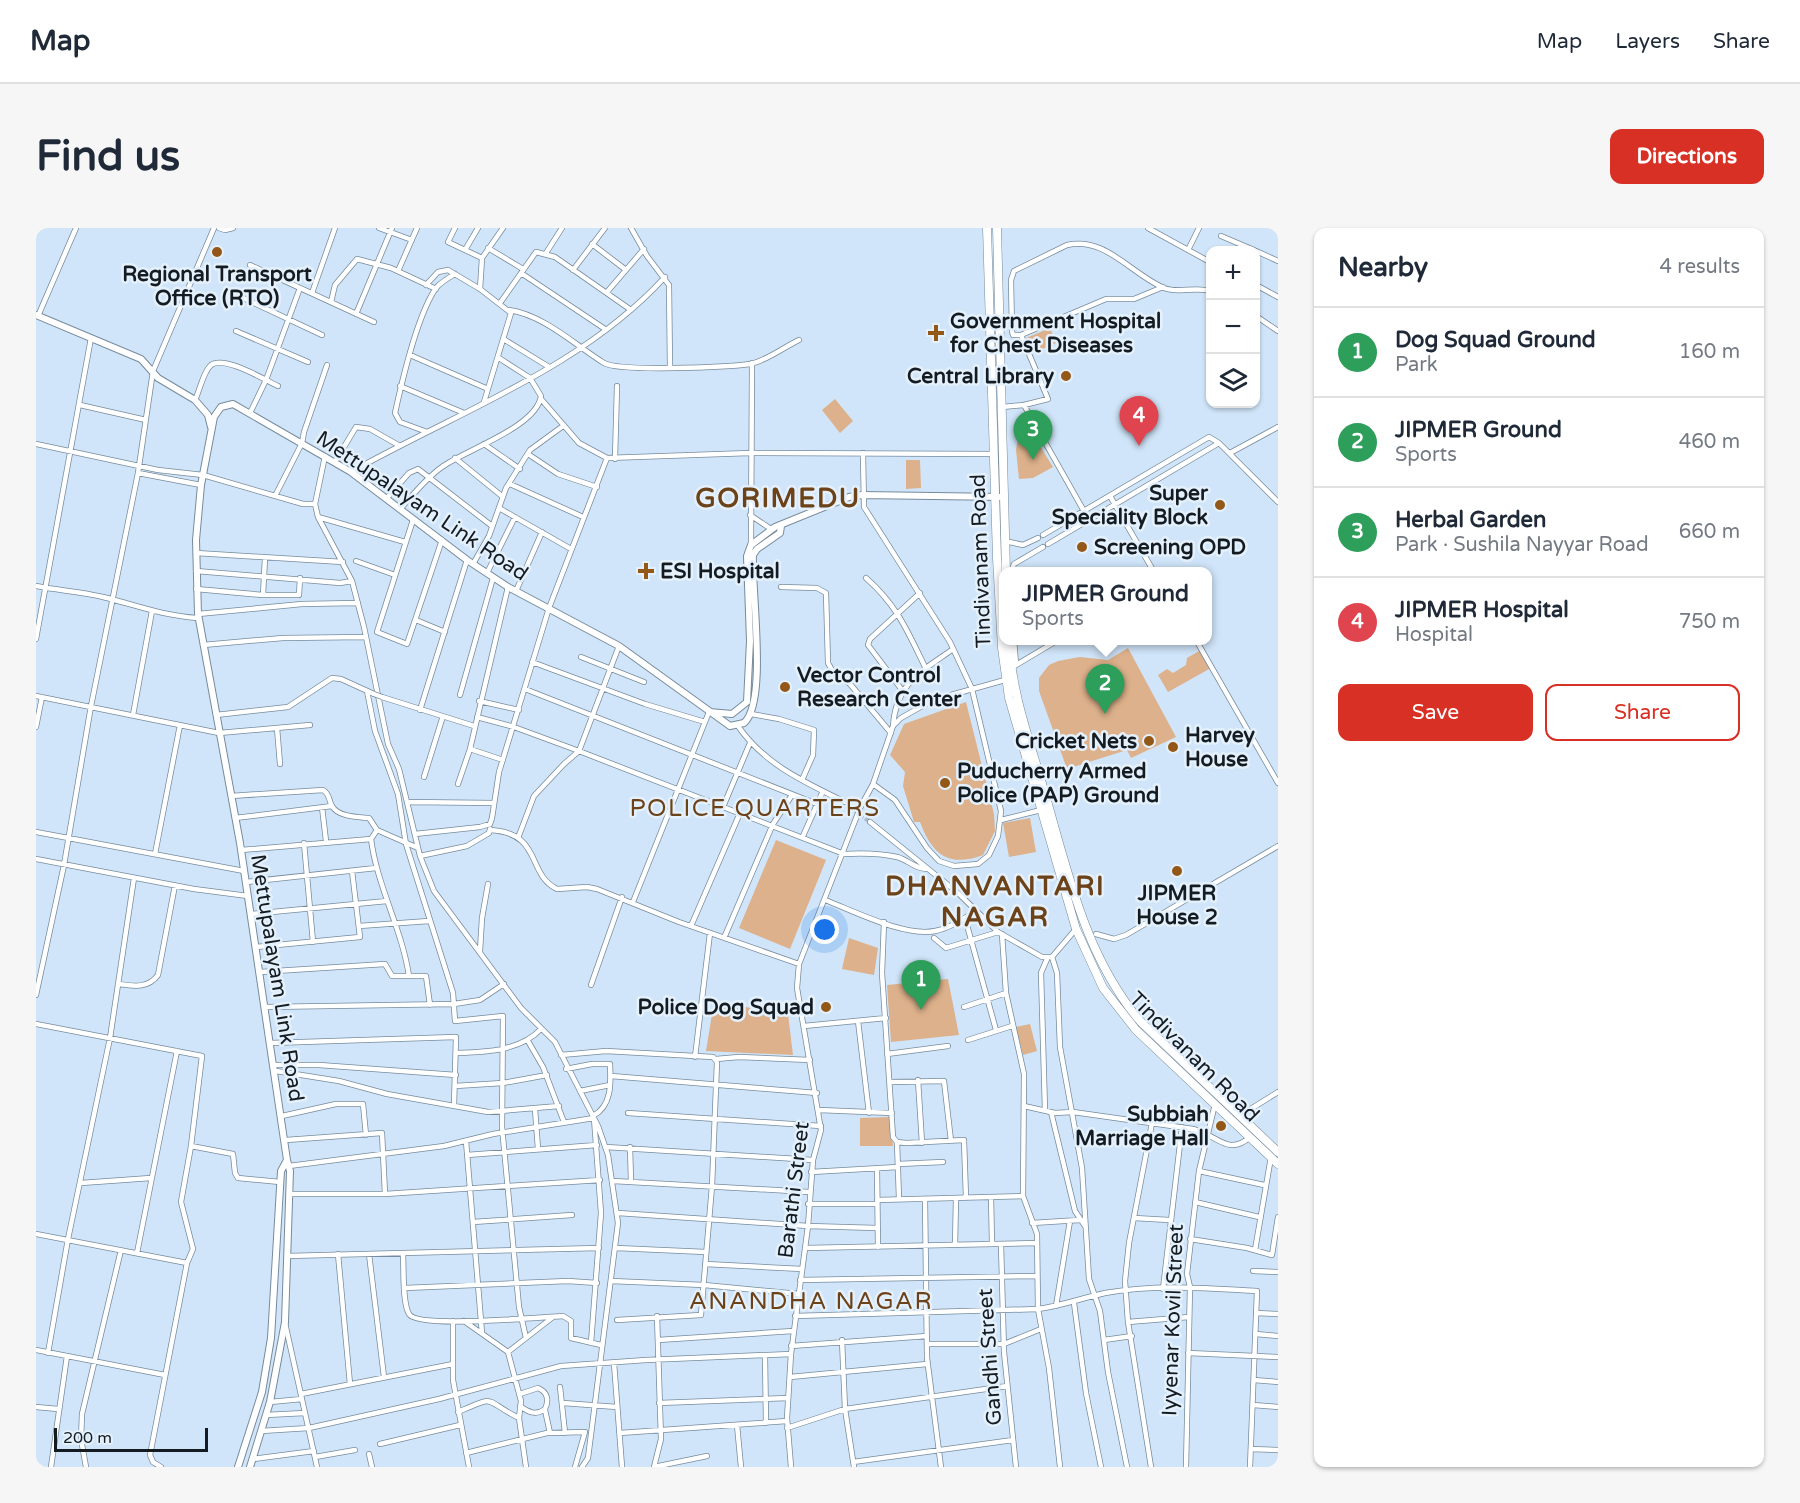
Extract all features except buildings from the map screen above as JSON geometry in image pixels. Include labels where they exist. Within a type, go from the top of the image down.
[{"type":"highway","name":"Tindivanam Road","points":[[987,228],[994,454],[1008,567]]},
{"type":"highway","name":"Tindivanam Road","points":[[997,228],[1002,407],[999,497],[1001,567]]},
{"type":"highway","points":[[992,355],[1001,355]]},
{"type":"highway","name":"Tindivanam Road","points":[[1004,645],[1005,680],[1045,809],[1076,929],[1094,972],[1116,1008],[1136,1030],[1250,1137],[1274,1155],[1278,1164]]},
{"type":"highway","points":[[1010,645],[1045,809],[1089,936],[1112,984],[1140,1021],[1240,1115],[1274,1155]]},
{"type":"street","points":[[76,228],[37,316],[141,359],[167,384],[195,400],[208,415],[211,428]]},
{"type":"street","points":[[36,995],[64,865],[111,599],[138,473],[153,371],[214,228]]},
{"type":"street","points":[[219,228],[225,230],[233,228]]},
{"type":"street","points":[[312,294],[335,228]]},
{"type":"street","points":[[379,228],[391,230],[412,240]]},
{"type":"street","points":[[398,271],[417,228]]},
{"type":"street","points":[[455,228],[448,242],[482,258]]},
{"type":"street","points":[[465,250],[478,228]]},
{"type":"street","points":[[480,290],[482,258],[503,228]]},
{"type":"street","points":[[546,253],[562,228]]},
{"type":"street","points":[[573,270],[605,228]]},
{"type":"street","points":[[631,228],[665,277],[670,291],[668,338],[670,368]]},
{"type":"street","points":[[1148,228],[1206,260]]},
{"type":"street","points":[[1188,250],[1199,228]]},
{"type":"street","points":[[356,314],[391,230]]},
{"type":"street","points":[[1221,236],[1244,246]]},
{"type":"street","points":[[1013,335],[1011,280],[1014,271],[1075,243],[1100,248],[1163,287],[1175,291],[1206,291]]},
{"type":"street","points":[[592,244],[626,270]]},
{"type":"street","points":[[488,248],[605,329]]},
{"type":"street","points":[[606,292],[644,249]]},
{"type":"street","points":[[500,303],[536,252],[546,253],[631,310]]},
{"type":"street","points":[[1260,253],[1278,261]]},
{"type":"street","points":[[331,302],[335,285],[353,262],[363,259],[398,271],[436,289]]},
{"type":"street","points":[[250,265],[374,322]]},
{"type":"street","points":[[426,285],[438,272],[448,270],[509,310],[528,315],[582,346],[607,365],[670,368],[752,363],[799,340]]},
{"type":"street","points":[[427,432],[395,418],[400,386],[436,289],[455,274]]},
{"type":"street","points":[[351,472],[549,367],[631,310],[665,277]]},
{"type":"street","points":[[1000,334],[1021,335],[1106,299],[1134,299],[1163,287]]},
{"type":"street","points":[[1260,287],[1278,297]]},
{"type":"street","points":[[250,413],[266,380],[300,288]]},
{"type":"street","points":[[239,296],[322,335]]},
{"type":"street","points":[[484,402],[512,316],[509,310]]},
{"type":"street","points":[[1260,319],[1278,331]]},
{"type":"street","points":[[236,331],[308,362]]},
{"type":"street","points":[[1002,407],[1048,399],[1021,335]]},
{"type":"street","points":[[36,639],[91,337]]},
{"type":"street","points":[[505,340],[549,367]]},
{"type":"street","points":[[410,355],[488,389]]},
{"type":"street","points":[[499,358],[530,378],[541,399],[563,426],[589,451],[607,458],[750,453],[994,454]]},
{"type":"street","points":[[195,400],[210,366],[222,362],[278,386]]},
{"type":"street","points":[[633,902],[709,712],[732,714],[747,702],[750,641],[747,556],[751,545],[752,363]]},
{"type":"street","points":[[275,496],[302,443],[327,365]]},
{"type":"street","points":[[400,386],[464,413]]},
{"type":"street","points":[[615,459],[617,386]]},
{"type":"street","points":[[400,509],[429,478],[455,458],[517,425],[541,399]]},
{"type":"street","name":"Mettupalayam Link Road","points":[[238,1467],[262,1392],[271,1338],[281,1171],[288,1163],[241,850],[198,616],[196,553],[201,485],[214,417],[226,404],[233,404],[325,456],[351,472],[490,576],[620,646],[722,722],[738,726]]},
{"type":"street","points":[[80,405],[146,420]]},
{"type":"street","points":[[1024,405],[1089,520]]},
{"type":"street","points":[[335,462],[351,432],[359,426],[370,429],[400,446]]},
{"type":"street","points":[[420,710],[470,562],[492,526],[503,497],[528,454],[534,446],[563,426]]},
{"type":"street","points":[[1230,453],[1278,427]]},
{"type":"street","points":[[1005,542],[1023,545],[1040,537],[1209,437],[1230,453],[1278,502]]},
{"type":"street","points":[[1012,567],[1219,443]]},
{"type":"street","points":[[36,444],[139,464],[158,470],[202,475],[303,504],[315,504]]},
{"type":"street","points":[[484,444],[520,469]]},
{"type":"street","points":[[863,453],[864,507],[920,593],[953,650],[972,689],[1001,811],[998,836],[988,855],[978,864],[954,866],[939,861],[927,848],[896,800],[873,784]]},
{"type":"street","points":[[528,454],[558,474],[597,488]]},
{"type":"street","points":[[325,456],[315,504],[318,517],[352,581],[388,744],[408,802],[420,856],[434,891],[504,984],[541,1029],[555,1042],[566,1069],[580,1091],[606,1147],[618,1213],[616,1248],[601,1345],[588,1458],[582,1467]]},
{"type":"street","points":[[455,458],[503,497]]},
{"type":"street","points":[[420,856],[467,846],[483,838],[490,830],[503,760],[532,662],[549,608],[607,458]]},
{"type":"street","points":[[386,499],[413,470],[418,469],[492,526]]},
{"type":"street","points":[[138,473],[201,485]]},
{"type":"street","points":[[510,484],[583,517]]},
{"type":"street","points":[[751,545],[771,529],[835,502],[862,495],[999,497]]},
{"type":"street","points":[[1110,496],[1151,567]]},
{"type":"street","points":[[499,508],[571,549]]},
{"type":"street","points":[[750,515],[771,529]]},
{"type":"street","points":[[318,517],[405,542]]},
{"type":"street","points":[[460,695],[490,576],[515,518]]},
{"type":"street","points":[[413,519],[377,632],[407,645],[442,540]]},
{"type":"street","points":[[781,526],[780,533],[757,549],[753,555],[756,654],[751,714],[738,726],[750,743],[769,760],[845,802]]},
{"type":"street","points":[[516,591],[542,532]]},
{"type":"street","points":[[196,553],[343,562]]},
{"type":"street","points":[[263,595],[265,558]]},
{"type":"street","points":[[356,561],[395,575]]},
{"type":"street","points":[[196,571],[352,581]]},
{"type":"street","points":[[196,589],[263,595],[299,595],[300,578]]},
{"type":"street","points":[[866,578],[887,596],[926,669]]},
{"type":"street","points":[[36,586],[111,599],[152,611],[198,616],[302,604],[358,603]]},
{"type":"street","points":[[781,586],[817,588],[826,593],[828,663],[833,672],[862,697],[891,733]]},
{"type":"street","points":[[458,784],[470,749],[479,701],[508,587]]},
{"type":"street","points":[[920,593],[870,639],[868,645],[902,690],[953,650]]},
{"type":"street","points":[[134,715],[152,611]]},
{"type":"street","points":[[416,620],[446,632]]},
{"type":"street","points":[[203,645],[283,638],[366,637]]},
{"type":"street","points":[[1013,666],[1014,645]]},
{"type":"street","points":[[1013,666],[1050,645]]},
{"type":"street","points":[[1199,645],[1278,783]]},
{"type":"street","points":[[518,838],[534,796],[579,751],[620,646]]},
{"type":"street","points":[[581,657],[644,682]]},
{"type":"street","points":[[532,662],[705,722]]},
{"type":"street","points":[[216,715],[288,707],[332,678],[341,679],[374,694],[420,710],[474,726]]},
{"type":"street","points":[[893,726],[916,708],[1005,680]]},
{"type":"street","points":[[525,689],[692,757],[817,804]]},
{"type":"street","name":"Barathi Street","points":[[791,1467],[787,1425],[790,1354],[808,1226],[813,1160],[820,1142],[821,1126],[796,978],[799,964],[844,854],[855,820],[873,784],[891,733],[902,690]]},
{"type":"street","points":[[367,691],[375,731],[398,794],[406,844],[454,1004],[455,1021],[503,1016],[504,1152],[520,1318],[526,1338]]},
{"type":"street","points":[[36,727],[39,696],[219,733],[309,725]]},
{"type":"street","points":[[479,701],[519,710]]},
{"type":"street","points":[[751,714],[779,719],[814,730],[813,755],[802,780]]},
{"type":"street","points":[[424,777],[443,716]]},
{"type":"street","points":[[477,717],[514,727],[579,751],[773,824],[844,854],[884,855],[901,858],[919,869],[928,869]]},
{"type":"street","points":[[155,854],[180,725]]},
{"type":"street","points":[[277,728],[280,764]]},
{"type":"street","points":[[723,807],[750,743]]},
{"type":"street","points":[[470,749],[503,760]]},
{"type":"street","points":[[231,796],[323,790],[328,794],[332,806],[343,814],[369,818],[377,830],[418,848]]},
{"type":"street","points":[[803,836],[823,791]]},
{"type":"street","points":[[724,938],[773,824],[792,795]]},
{"type":"street","points":[[408,802],[494,803]]},
{"type":"street","points":[[235,818],[332,806]]},
{"type":"street","points":[[322,807],[326,842]]},
{"type":"street","points":[[1001,820],[1045,809]]},
{"type":"street","points":[[691,926],[740,813]]},
{"type":"street","points":[[870,822],[928,869],[1000,933],[1049,958],[1057,973],[1060,1047],[1082,1168],[1089,1279],[1100,1311],[1127,1467]]},
{"type":"street","points":[[415,834],[490,824]]},
{"type":"street","points":[[241,850],[370,839],[377,830]]},
{"type":"street","points":[[490,830],[511,832],[530,849],[551,886],[566,890],[587,887],[622,897],[691,926],[799,964]]},
{"type":"street","points":[[36,832],[244,871]]},
{"type":"street","points":[[370,839],[376,868],[404,947],[409,976]]},
{"type":"street","points":[[304,843],[313,942]]},
{"type":"street","points":[[1096,934],[1114,939],[1126,935],[1278,846]]},
{"type":"street","points":[[36,859],[134,878],[248,896]]},
{"type":"street","points":[[246,882],[376,868]]},
{"type":"street","points":[[256,947],[360,937],[352,871]]},
{"type":"street","points":[[48,1353],[110,1038],[134,878]]},
{"type":"street","points":[[480,951],[482,918],[488,884]]},
{"type":"street","points":[[118,984],[143,986],[150,984],[159,975],[175,885]]},
{"type":"street","points":[[591,986],[622,897]]},
{"type":"street","points":[[825,900],[902,928],[934,932],[951,926],[976,911]]},
{"type":"street","points":[[251,914],[387,901]]},
{"type":"street","points":[[965,918],[996,1030]]},
{"type":"street","points":[[359,926],[429,921]]},
{"type":"street","points":[[884,922],[882,973],[893,1137],[897,1142],[899,1199]]},
{"type":"street","points":[[1045,1110],[1041,973],[1049,958],[1076,929]]},
{"type":"street","points":[[695,1056],[710,933]]},
{"type":"street","points":[[934,938],[946,948],[1000,933]]},
{"type":"street","points":[[1000,933],[1006,993],[1024,1074],[1023,1196],[1037,1243],[1038,1309],[1049,1368],[1060,1467]]},
{"type":"street","points":[[260,972],[385,964],[392,976],[428,978],[430,1005]]},
{"type":"street","points":[[266,1007],[454,1004],[480,1000],[504,984]]},
{"type":"street","points":[[964,1007],[1006,993]]},
{"type":"street","points":[[804,1026],[886,1018]]},
{"type":"street","points":[[858,1021],[869,1113]]},
{"type":"street","points":[[36,1024],[202,1056],[191,1146],[181,1202],[194,1249],[187,1263],[152,1440],[150,1455],[153,1462],[160,1467]]},
{"type":"street","points":[[968,1040],[1012,1026]]},
{"type":"street","points":[[458,1053],[504,1048],[528,1041],[541,1029]]},
{"type":"street","points":[[271,1043],[456,1037],[458,1053],[454,1105]]},
{"type":"street","points":[[528,1041],[560,1106],[564,1122]]},
{"type":"street","points":[[887,1054],[948,1046]]},
{"type":"street","points":[[137,1253],[177,1051]]},
{"type":"street","points":[[561,1055],[598,1051],[716,1059],[739,1057],[810,1060]]},
{"type":"street","points":[[617,1320],[701,1315],[712,1186],[716,1059]]},
{"type":"street","points":[[250,1467],[270,1402],[285,1322],[288,1163],[383,1154],[593,1117],[603,1109],[610,1085],[610,1064],[592,1064],[566,1069]]},
{"type":"street","points":[[275,1068],[319,1065],[456,1075]]},
{"type":"street","points":[[275,1068],[502,1113],[560,1106]]},
{"type":"street","points":[[455,1086],[503,1083],[546,1075]]},
{"type":"street","points":[[611,1076],[817,1093]]},
{"type":"street","points":[[918,1080],[922,1143]]},
{"type":"street","points":[[890,1082],[944,1081],[951,1141]]},
{"type":"street","points":[[580,1091],[610,1085]]},
{"type":"street","points":[[1240,1115],[1278,1092]]},
{"type":"street","points":[[1215,1104],[1221,1097]]},
{"type":"street","points":[[282,1116],[336,1104],[363,1104],[366,1135]]},
{"type":"street","name":"Iyyenar Kovil Street","points":[[1186,1467],[1190,1287],[1187,1274],[1200,1171],[1215,1104]]},
{"type":"street","points":[[1024,1106],[1051,1112],[1073,1112],[1182,1127],[1208,1133],[1213,1138],[1233,1146],[1241,1144],[1250,1137]]},
{"type":"street","points":[[535,1109],[538,1149]]},
{"type":"street","points":[[819,1110],[892,1113]]},
{"type":"street","points":[[1051,1112],[1075,1211],[1086,1228]]},
{"type":"street","points":[[628,1113],[821,1126]]},
{"type":"street","points":[[591,1343],[599,1248],[600,1180],[593,1117]]},
{"type":"street","points":[[1151,1467],[1128,1322],[1126,1291],[1127,1258],[1152,1122]]},
{"type":"street","points":[[1163,1289],[1169,1220],[1182,1127]]},
{"type":"street","points":[[286,1140],[382,1133],[385,1194]]},
{"type":"street","points":[[897,1142],[964,1140],[966,1198]]},
{"type":"street","points":[[466,1141],[482,1333]]},
{"type":"street","points":[[467,1155],[597,1145]]},
{"type":"street","points":[[191,1146],[233,1154],[235,1173],[238,1178],[280,1182]]},
{"type":"street","points":[[606,1147],[813,1160]]},
{"type":"street","points":[[630,1147],[631,1182]]},
{"type":"street","points":[[1255,1250],[1264,1185],[1274,1155]]},
{"type":"street","points":[[812,1172],[877,1169],[943,1162]]},
{"type":"street","points":[[877,1169],[878,1247]]},
{"type":"street","points":[[1200,1171],[1264,1185]]},
{"type":"street","points":[[81,1183],[151,1178]]},
{"type":"street","points":[[289,1194],[385,1194],[600,1180]]},
{"type":"street","points":[[613,1181],[809,1192]]},
{"type":"street","points":[[808,1204],[1023,1196]]},
{"type":"street","points":[[991,1197],[992,1245]]},
{"type":"street","points":[[955,1245],[956,1198]]},
{"type":"street","points":[[925,1199],[927,1364],[941,1467]]},
{"type":"street","points":[[1195,1202],[1259,1217]]},
{"type":"street","points":[[618,1213],[808,1226],[877,1228]]},
{"type":"street","points":[[473,1222],[572,1215]]},
{"type":"street","points":[[1190,1239],[1272,1255],[1278,1217]]},
{"type":"street","points":[[1134,1218],[1169,1220]]},
{"type":"street","points":[[1032,1223],[1080,1220]]},
{"type":"street","points":[[1056,1306],[1070,1221]]},
{"type":"street","points":[[36,1234],[187,1263]]},
{"type":"street","points":[[805,1248],[1037,1243]]},
{"type":"street","name":"Gandhi Street","points":[[1001,1244],[1004,1344],[1016,1467]]},
{"type":"street","points":[[287,1256],[403,1255],[599,1248]]},
{"type":"street","points":[[616,1248],[706,1252]]},
{"type":"street","points":[[86,1467],[81,1425],[121,1250]]},
{"type":"street","points":[[338,1254],[350,1384]]},
{"type":"street","points":[[369,1254],[384,1377]]},
{"type":"street","points":[[403,1255],[406,1305],[411,1317],[424,1321],[464,1321],[563,1316],[571,1321],[571,1338],[601,1345]]},
{"type":"street","points":[[705,1264],[802,1269]]},
{"type":"street","points":[[1253,1271],[1278,1272]]},
{"type":"street","points":[[800,1280],[1036,1276]]},
{"type":"street","points":[[405,1288],[568,1281],[597,1283]]},
{"type":"street","points":[[611,1281],[704,1285],[799,1294]]},
{"type":"street","points":[[795,1316],[1038,1309],[1126,1291],[1190,1287],[1257,1292],[1250,1467]]},
{"type":"street","points":[[1074,1303],[1085,1386],[1101,1467]]},
{"type":"street","points":[[1256,1313],[1278,1314]]},
{"type":"street","points":[[657,1316],[661,1439],[654,1467],[707,1456]]},
{"type":"street","points":[[508,1353],[553,1317]]},
{"type":"street","points":[[1128,1322],[1189,1317]]},
{"type":"street","points":[[453,1321],[455,1395],[468,1467]]},
{"type":"street","points":[[464,1321],[508,1353],[520,1394],[519,1418],[524,1437],[526,1467]]},
{"type":"street","points":[[285,1322],[317,1467]]},
{"type":"street","points":[[927,1344],[1004,1344],[1041,1329]]},
{"type":"street","points":[[658,1340],[794,1331]]},
{"type":"street","points":[[1256,1334],[1278,1336]]},
{"type":"street","points":[[792,1346],[842,1340],[927,1336]]},
{"type":"street","points":[[1104,1340],[1132,1336]]},
{"type":"street","points":[[842,1340],[845,1409],[853,1465],[1013,1440]]},
{"type":"street","points":[[36,1350],[165,1375]]},
{"type":"street","points":[[1187,1353],[1278,1357]]},
{"type":"street","points":[[261,1431],[309,1428],[516,1380],[561,1366],[658,1359],[790,1354]]},
{"type":"street","points":[[765,1355],[766,1423]]},
{"type":"street","points":[[51,1467],[67,1356]]},
{"type":"street","points":[[614,1363],[622,1467]]},
{"type":"street","points":[[270,1402],[453,1364]]},
{"type":"street","points":[[790,1377],[927,1364]]},
{"type":"street","points":[[1254,1380],[1278,1382]]},
{"type":"street","points":[[620,1433],[766,1423],[787,1425],[845,1409],[1007,1386]]},
{"type":"street","points":[[560,1387],[565,1433]]},
{"type":"street","points":[[520,1394],[534,1388],[542,1390],[548,1401],[545,1410],[550,1433]]},
{"type":"street","points":[[659,1403],[788,1398]]},
{"type":"street","points":[[458,1412],[486,1400],[519,1418]]},
{"type":"street","points":[[563,1403],[593,1408],[617,1407]]},
{"type":"street","points":[[1253,1405],[1278,1407]]},
{"type":"street","points":[[520,1406],[531,1413],[545,1410]]},
{"type":"street","points":[[36,1407],[58,1408]]},
{"type":"street","points":[[266,1416],[305,1413]]},
{"type":"street","points":[[380,1444],[460,1425]]},
{"type":"street","points":[[737,1425],[741,1467]]},
{"type":"street","points":[[466,1453],[524,1437],[550,1433],[585,1432],[575,1467]]},
{"type":"street","points":[[1251,1449],[1278,1450]]},
{"type":"street","points":[[315,1457],[355,1450]]},
{"type":"street","points":[[253,1460],[314,1451]]},
{"type":"street","points":[[369,1454],[372,1467]]},
{"type":"street","points":[[147,1467],[153,1462]]},
{"type":"shaded area","points":[[1050,328],[1056,343],[1033,353],[1026,338]]},
{"type":"shaded area","points":[[835,399],[853,421],[840,433],[822,410]]},
{"type":"shaded area","points":[[1030,430],[1053,467],[1033,478],[1019,479],[1016,450],[1018,437]]},
{"type":"shaded area","points":[[906,460],[920,460],[921,488],[906,489]]},
{"type":"shaded area","points":[[1128,648],[1176,737],[1131,758],[1127,750],[1067,769],[1039,691],[1039,678],[1049,665],[1058,661],[1080,657],[1108,660]]},
{"type":"shaded area","points":[[1201,650],[1211,668],[1168,692],[1158,675],[1167,669],[1173,673],[1186,665],[1187,658]]},
{"type":"shaded area","name":"Puducherry Armed Police (PAP) Ground","points":[[966,702],[994,814],[995,831],[983,855],[960,860],[951,859],[936,850],[920,822],[914,822],[903,786],[905,772],[890,755],[904,724]]},
{"type":"shaded area","points":[[1030,818],[1036,852],[1009,857],[1003,823]]},
{"type":"shaded area","points":[[776,840],[826,860],[790,949],[739,928]]},
{"type":"shaded area","points":[[849,938],[878,948],[874,975],[842,969]]},
{"type":"shaded area","points":[[948,979],[959,1035],[891,1042],[887,985]]},
{"type":"shaded area","points":[[714,1002],[788,1014],[793,1055],[706,1051]]},
{"type":"shaded area","points":[[1030,1024],[1037,1051],[1023,1055],[1016,1027]]},
{"type":"shaded area","points":[[890,1117],[893,1146],[860,1146],[860,1118]]},
{"type":"tunnel","points":[[845,802],[870,822]]},
{"type":"place","name":"Regional Transport Office (RTO)","points":[[217,252]]},
{"type":"place","name":"Government Hospital for Chest Diseases","points":[[936,333]]},
{"type":"place","name":"Central Library","points":[[1066,376]]},
{"type":"place","name":"JIPMER Hospital","points":[[1139,446]]},
{"type":"place","name":"Herbal Garden","points":[[1033,460]]},
{"type":"place","name":"Super Speciality Block","points":[[1220,505]]},
{"type":"place","name":"Screening OPD","points":[[1082,547]]},
{"type":"place","name":"ESI Hospital","points":[[646,571]]},
{"type":"place","name":"Vector Control Research Center","points":[[785,687]]},
{"type":"place","name":"JIPMER Ground","points":[[1105,714]]},
{"type":"place","name":"Cricket Nets","points":[[1149,741]]},
{"type":"place","name":"Harvey House","points":[[1173,747]]},
{"type":"place","name":"Puducherry Armed Police (PAP) Ground","points":[[945,783]]},
{"type":"place","name":"JIPMER House 2","points":[[1177,871]]},
{"type":"place","name":"Police Dog Squad","points":[[826,1007]]},
{"type":"place","name":"Dog Squad Ground","points":[[921,1010]]},
{"type":"place","name":"Subbiah Marriage Hall","points":[[1221,1126]]},
{"type":"district","name":"GORIMEDU","points":[[778,498]]},
{"type":"district","name":"POLICE QUARTERS","points":[[755,808]]},
{"type":"district","name":"DHANVANTARI NAGAR","points":[[995,902]]},
{"type":"district","name":"ANANDHA NAGAR","points":[[811,1301]]}]
